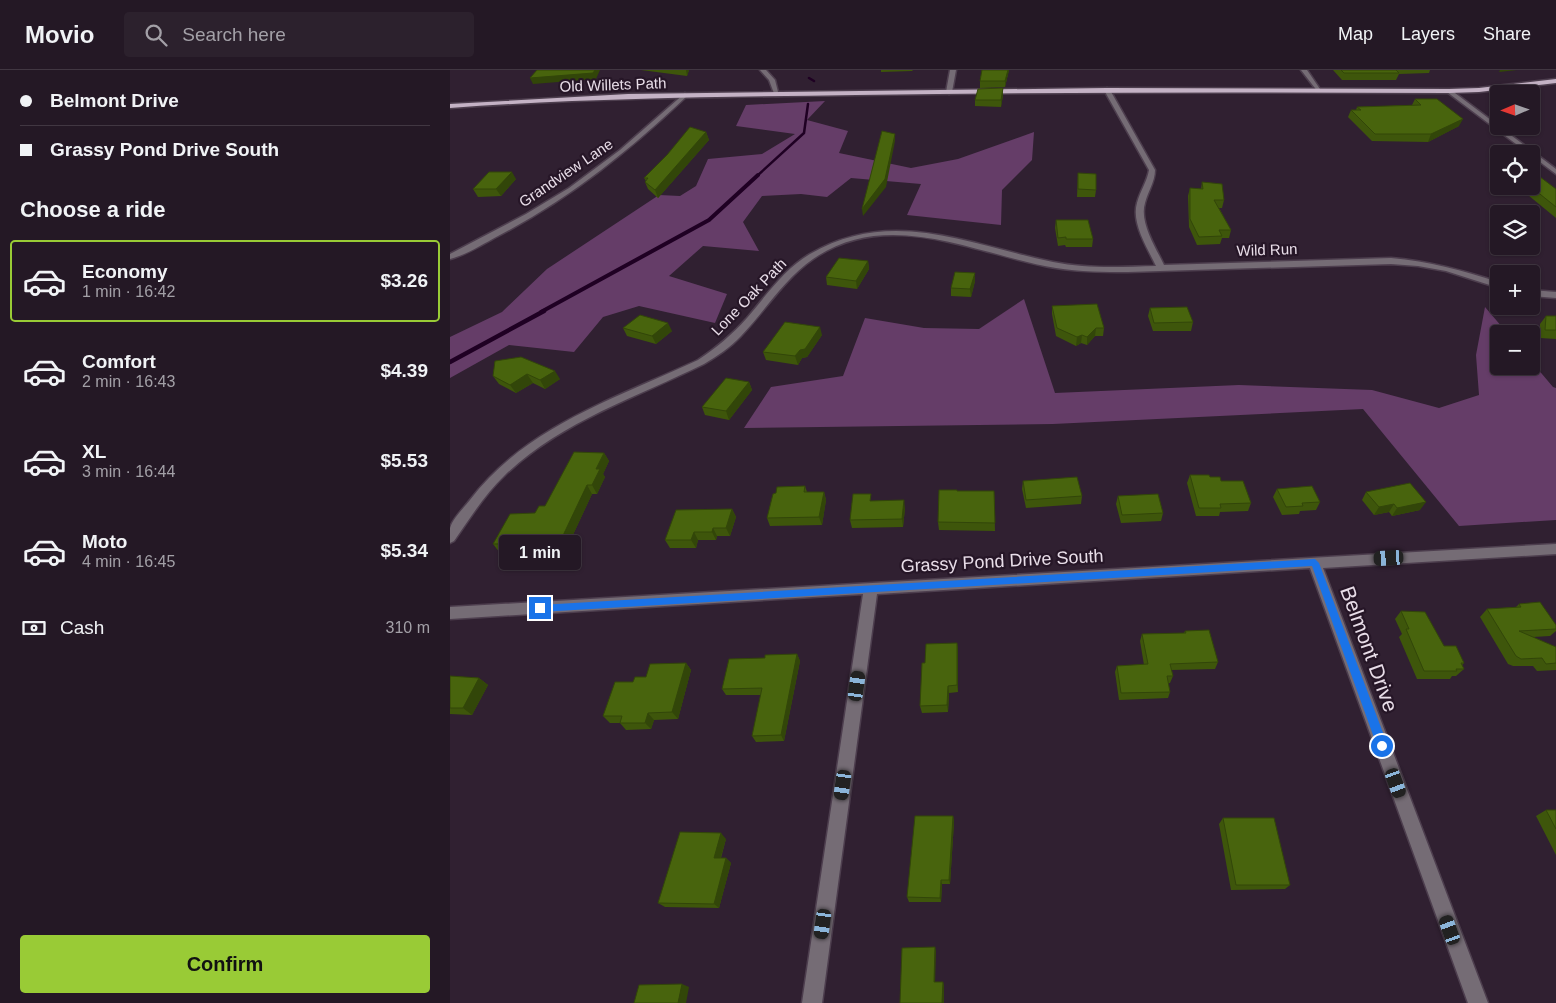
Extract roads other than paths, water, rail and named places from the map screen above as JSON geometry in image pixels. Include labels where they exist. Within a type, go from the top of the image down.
[{"type":"main road","name":"Old Willets Path","points":[[450,106],[530,100],[949,92],[1107,90],[1449,91],[1479,90],[1556,81]]},
{"type":"street","points":[[763,70],[772,80],[778,95]]},
{"type":"street","points":[[949,92],[953,70]]},
{"type":"street","points":[[1304,70],[1320,91]]},
{"type":"street","points":[[1107,90],[1152,170],[1152,181],[1140,207],[1144,226],[1161,268]]},
{"type":"street","points":[[1449,91],[1556,172]]},
{"type":"street","name":"Grandview Lane","points":[[450,257],[555,201],[614,159],[685,96]]},
{"type":"street","name":"Lone Oak Path","points":[[450,538],[473,503],[502,471],[516,460],[566,427],[597,410],[704,361],[732,341],[790,275],[808,258],[830,246],[856,237],[888,230],[932,234],[1034,260]]},
{"type":"street","name":"Wild Run","points":[[1034,260],[1088,269],[1391,261],[1418,263],[1448,269],[1490,282]]},
{"type":"street","points":[[1540,294],[1556,296]]},
{"type":"street","name":"Grassy Pond Drive South","points":[[450,613],[1556,549]]},
{"type":"street","name":"Belmont Drive","points":[[1315,563],[1478,1003]]},
{"type":"street","points":[[812,1003],[871,588]]},
{"type":"waterway","points":[[809,78],[814,81]]},
{"type":"waterway","points":[[757,176],[804,133],[808,104]]},
{"type":"waterway","points":[[541,312],[709,220],[758,175]]},
{"type":"waterway","points":[[450,362],[544,311]]}]
